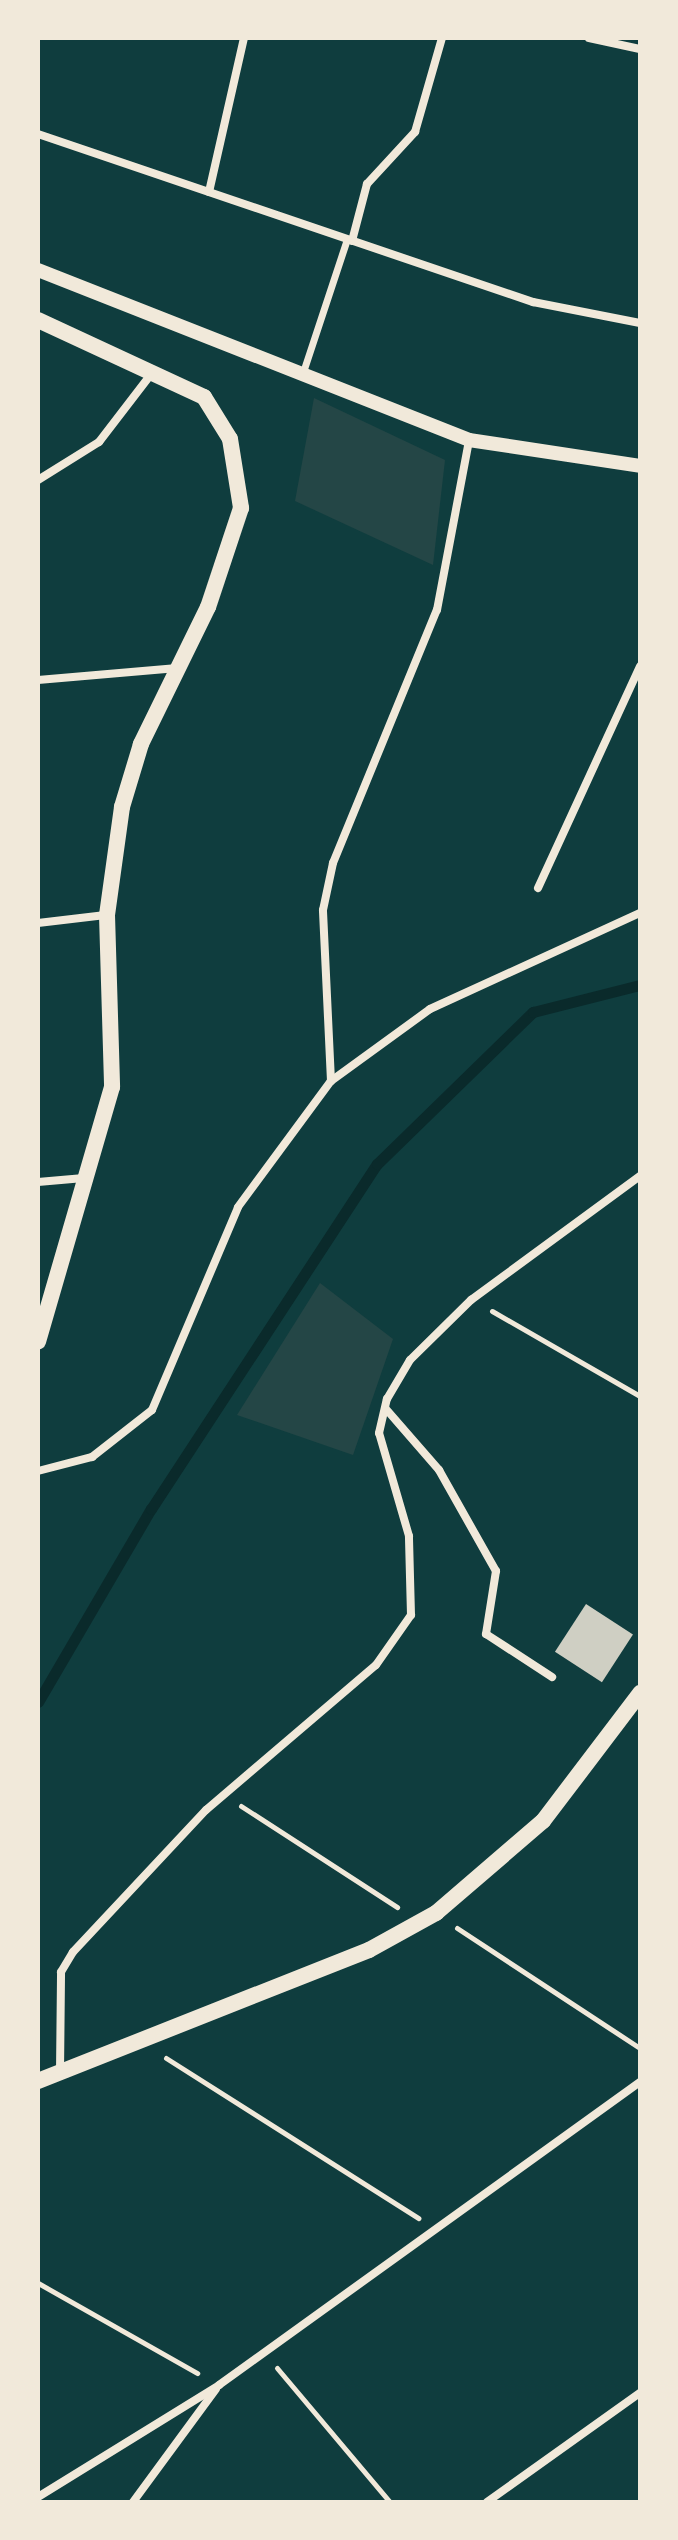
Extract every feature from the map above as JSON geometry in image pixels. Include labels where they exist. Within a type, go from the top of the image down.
[{"type":"main road","points":[[38,320],[155,369],[204,397],[238,464],[241,508],[231,549],[141,744],[122,807],[107,915],[112,1087],[41,1312],[38,1341]]},
{"type":"main road","points":[[38,2081],[135,2038],[369,1950],[428,1918],[536,1829],[640,1693]]},
{"type":"street","points":[[209,192],[244,38]]},
{"type":"street","points":[[303,372],[367,184],[415,132],[442,38]]},
{"type":"street","points":[[589,38],[640,49]]},
{"type":"street","points":[[38,134],[533,302],[640,323]]},
{"type":"street","points":[[38,270],[469,440],[640,466]]},
{"type":"street","points":[[38,480],[99,442],[155,369]]},
{"type":"street","points":[[331,1081],[328,886],[364,773],[437,610],[469,440]]},
{"type":"street","points":[[538,888],[640,666]]},
{"type":"street","points":[[38,680],[178,668]]},
{"type":"street","points":[[38,1471],[92,1457],[152,1410],[238,1207],[331,1081],[430,1009],[640,913]]},
{"type":"street","points":[[38,923],[107,915]]},
{"type":"street","points":[[60,2072],[61,1972],[73,1952],[223,1795],[376,1665],[411,1615],[409,1536],[379,1433],[386,1409],[410,1360],[471,1300],[640,1176]]},
{"type":"street","points":[[38,1182],[85,1178]]},
{"type":"street","points":[[386,1409],[439,1470],[496,1571],[486,1634],[552,1677]]},
{"type":"street","points":[[38,2497],[219,2385],[640,2082]]},
{"type":"street","points":[[133,2502],[219,2385]]},
{"type":"street","points":[[487,2502],[640,2393]]},
{"type":"path","points":[[471,1300],[640,1396]]},
{"type":"path","points":[[223,1795],[640,2048]]},
{"type":"path","points":[[135,2038],[436,2229]]},
{"type":"path","points":[[38,2283],[219,2385]]},
{"type":"path","points":[[264,2353],[390,2502]]},
{"type":"shaded area","points":[[314,398],[445,460],[433,565],[295,501]]},
{"type":"shaded area","points":[[320,1283],[393,1339],[353,1455],[237,1415]]},
{"type":"building","points":[[586,1604],[633,1634],[602,1682],[555,1652]]},
{"type":"waterway","points":[[38,1702],[151,1509],[377,1164],[533,1012],[640,985]]}]
